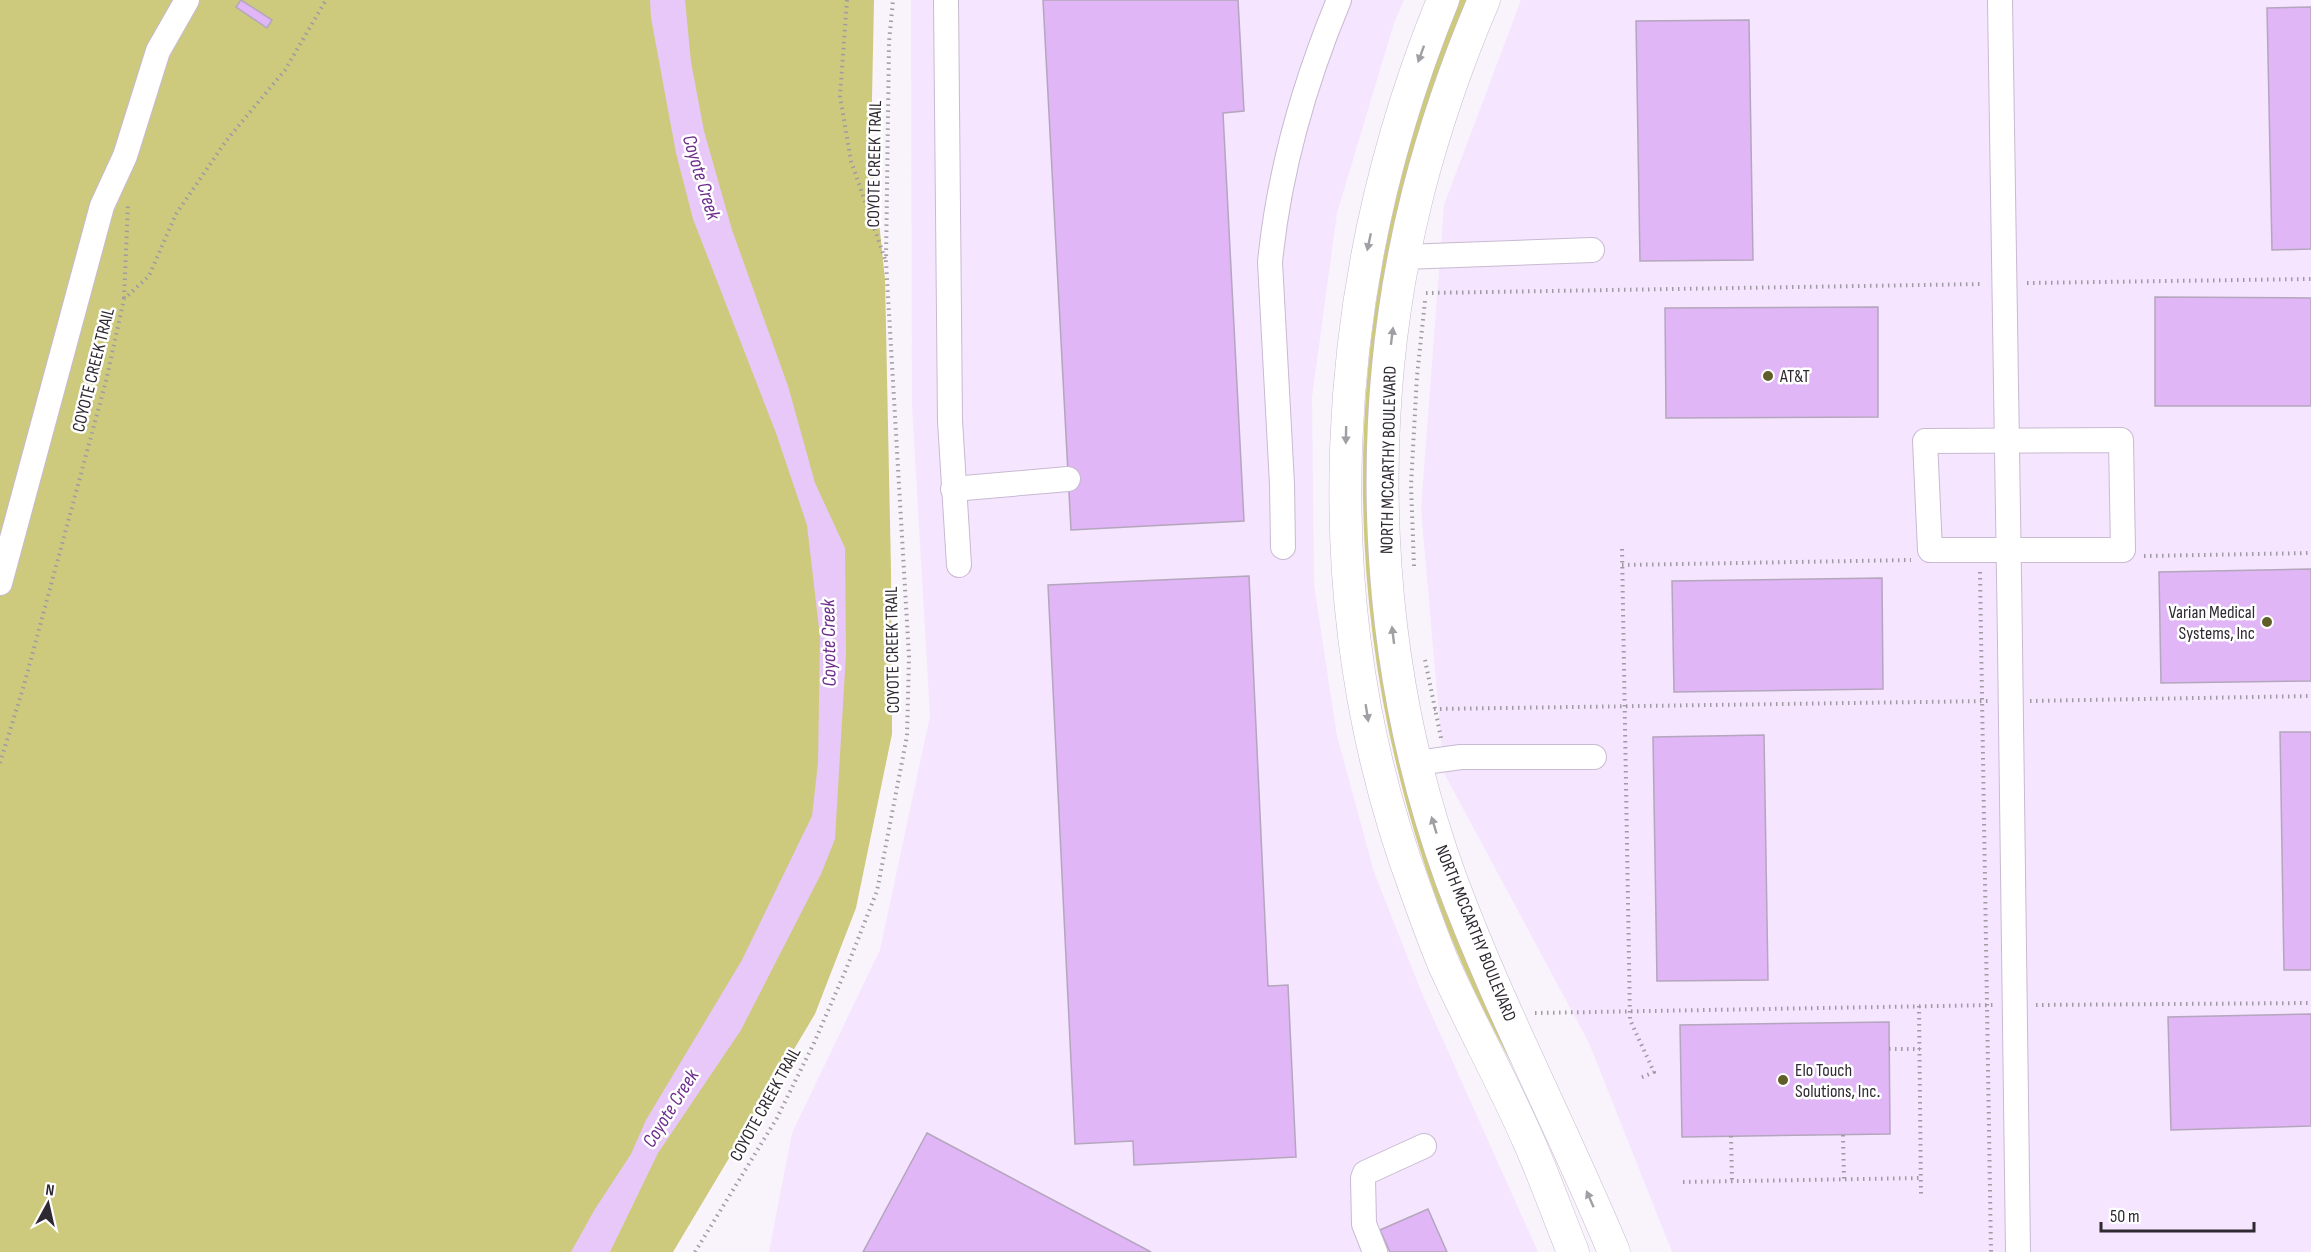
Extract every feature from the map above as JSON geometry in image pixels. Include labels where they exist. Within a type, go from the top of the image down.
[{"type":"main road","name":"NORTH MCCARTHY BOULEVARD","points":[[1484,0],[1457,64],[1418,194],[1417,256],[1392,334],[1385,408],[1383,488],[1386,566],[1394,642],[1406,718],[1431,761],[1450,875],[1479,949],[1614,1252]]},
{"type":"main road","name":"NORTH MCCARTHY BOULEVARD","points":[[1439,1],[1399,119],[1365,257],[1354,329],[1347,406],[1348,569],[1369,725],[1389,805],[1414,888],[1444,963],[1529,1141],[1573,1252]]},
{"type":"lane","points":[[0,583],[102,206],[125,156],[158,51],[187,0]]},
{"type":"lane","points":[[946,0],[950,421],[959,565]]},
{"type":"lane","points":[[1283,547],[1282,484],[1270,262],[1274,226],[1297,115],[1339,0]]},
{"type":"lane","points":[[2000,0],[2009,440],[2018,1252]]},
{"type":"lane","points":[[1417,256],[1592,250]]},
{"type":"lane","points":[[2121,440],[2123,550],[2010,549],[1930,550],[1925,441],[2121,440]]},
{"type":"lane","points":[[953,489],[1068,479]]},
{"type":"lane","points":[[1431,761],[1540,755],[1594,757]]},
{"type":"lane","points":[[1375,1252],[1364,1224],[1363,1178],[1365,1173],[1424,1146]]},
{"type":"path","name":"COYOTE CREEK TRAIL","points":[[0,763],[24,685],[106,381],[124,298],[149,276],[176,214],[226,141],[285,70],[326,0]]},
{"type":"path","points":[[847,0],[840,96],[851,161],[886,261]]},
{"type":"path","name":"COYOTE CREEK TRAIL","points":[[695,1252],[777,1118],[814,1043],[847,967],[877,891],[907,736],[909,657],[886,261],[889,42],[893,0]]},
{"type":"path","points":[[124,298],[128,195]]},
{"type":"path","points":[[1414,575],[1412,485],[1417,376],[1426,293],[1417,256]]},
{"type":"path","points":[[1426,293],[2311,279]]},
{"type":"path","points":[[1622,549],[1630,1020],[1654,1072],[1638,1079]]},
{"type":"path","points":[[1980,571],[1991,1252]]},
{"type":"path","points":[[1424,653],[1434,709],[1431,761]]},
{"type":"path","points":[[1434,709],[2311,696]]},
{"type":"path","points":[[1508,1014],[1986,1005],[2311,1003]]},
{"type":"path","points":[[1919,1006],[1922,1196]]},
{"type":"path","points":[[1889,1048],[1920,1049]]},
{"type":"path","points":[[1843,1135],[1844,1179]]},
{"type":"path","points":[[1731,1136],[1732,1181]]},
{"type":"path","points":[[1683,1182],[1922,1178]]},
{"type":"shaded area","points":[[0,0],[874,0],[871,146],[885,279],[892,734],[856,908],[815,1014],[673,1252],[0,1252]]},
{"type":"shaded area","points":[[911,0],[1404,0],[1394,23],[1337,213],[1312,397],[1314,585],[1337,736],[1374,872],[1421,991],[1538,1252],[769,1252],[792,1133],[880,950],[930,716],[912,405]]},
{"type":"shaded area","points":[[1460,0],[1476,0],[1400,237],[1390,662],[1552,1135],[1490,1023],[1463,966],[1439,906],[1404,794],[1379,680],[1366,566],[1363,451],[1371,337],[1390,223],[1420,111]]},
{"type":"shaded area","points":[[1521,0],[2311,0],[2311,1252],[1672,1252],[1589,1043],[1444,773],[1421,509],[1444,205]]},
{"type":"water","name":"Coyote Creek","points":[[650,0],[685,0],[691,62],[704,131],[732,230],[788,386],[815,483],[845,548],[846,654],[835,839],[821,874],[741,1030],[658,1153],[610,1252],[571,1252],[595,1209],[631,1154],[646,1120],[742,960],[812,816],[818,763],[820,637],[807,525],[776,433],[693,219],[676,153],[651,18]]},
{"type":"building","points":[[241,0],[272,20],[267,28],[236,7]]},
{"type":"building","points":[[1043,0],[1238,0],[1244,111],[1223,113],[1244,521],[1071,530]]},
{"type":"building","points":[[2311,7],[2311,249],[2272,250],[2267,8]]},
{"type":"building","points":[[1749,20],[1753,260],[1640,261],[1636,21]]},
{"type":"building","points":[[2155,297],[2311,298],[2311,406],[2155,406]]},
{"type":"building","points":[[1878,307],[1878,417],[1666,418],[1665,308]]},
{"type":"building","points":[[2311,569],[2311,681],[2161,683],[2159,572]]},
{"type":"building","points":[[1249,576],[1268,986],[1288,985],[1296,1157],[1134,1165],[1133,1141],[1075,1144],[1048,585]]},
{"type":"building","points":[[1882,578],[1883,689],[1674,692],[1672,581]]},
{"type":"building","points":[[2280,732],[2311,732],[2311,970],[2284,970]]},
{"type":"building","points":[[1764,735],[1768,980],[1657,981],[1653,737]]},
{"type":"building","points":[[2311,1014],[2311,1126],[2171,1130],[2168,1017]]},
{"type":"building","points":[[1889,1022],[1890,1134],[1682,1137],[1680,1025]]},
{"type":"building","points":[[927,1133],[1151,1252],[863,1252]]},
{"type":"building","points":[[1428,1209],[1447,1252],[1390,1252],[1380,1230]]},
{"type":"place","name":"AT&T","points":[[1768,376]]},
{"type":"place","name":"Varian Medical Systems, Inc","points":[[2267,622]]},
{"type":"place","name":"Elo Touch Solutions, Inc.","points":[[1783,1080]]}]
